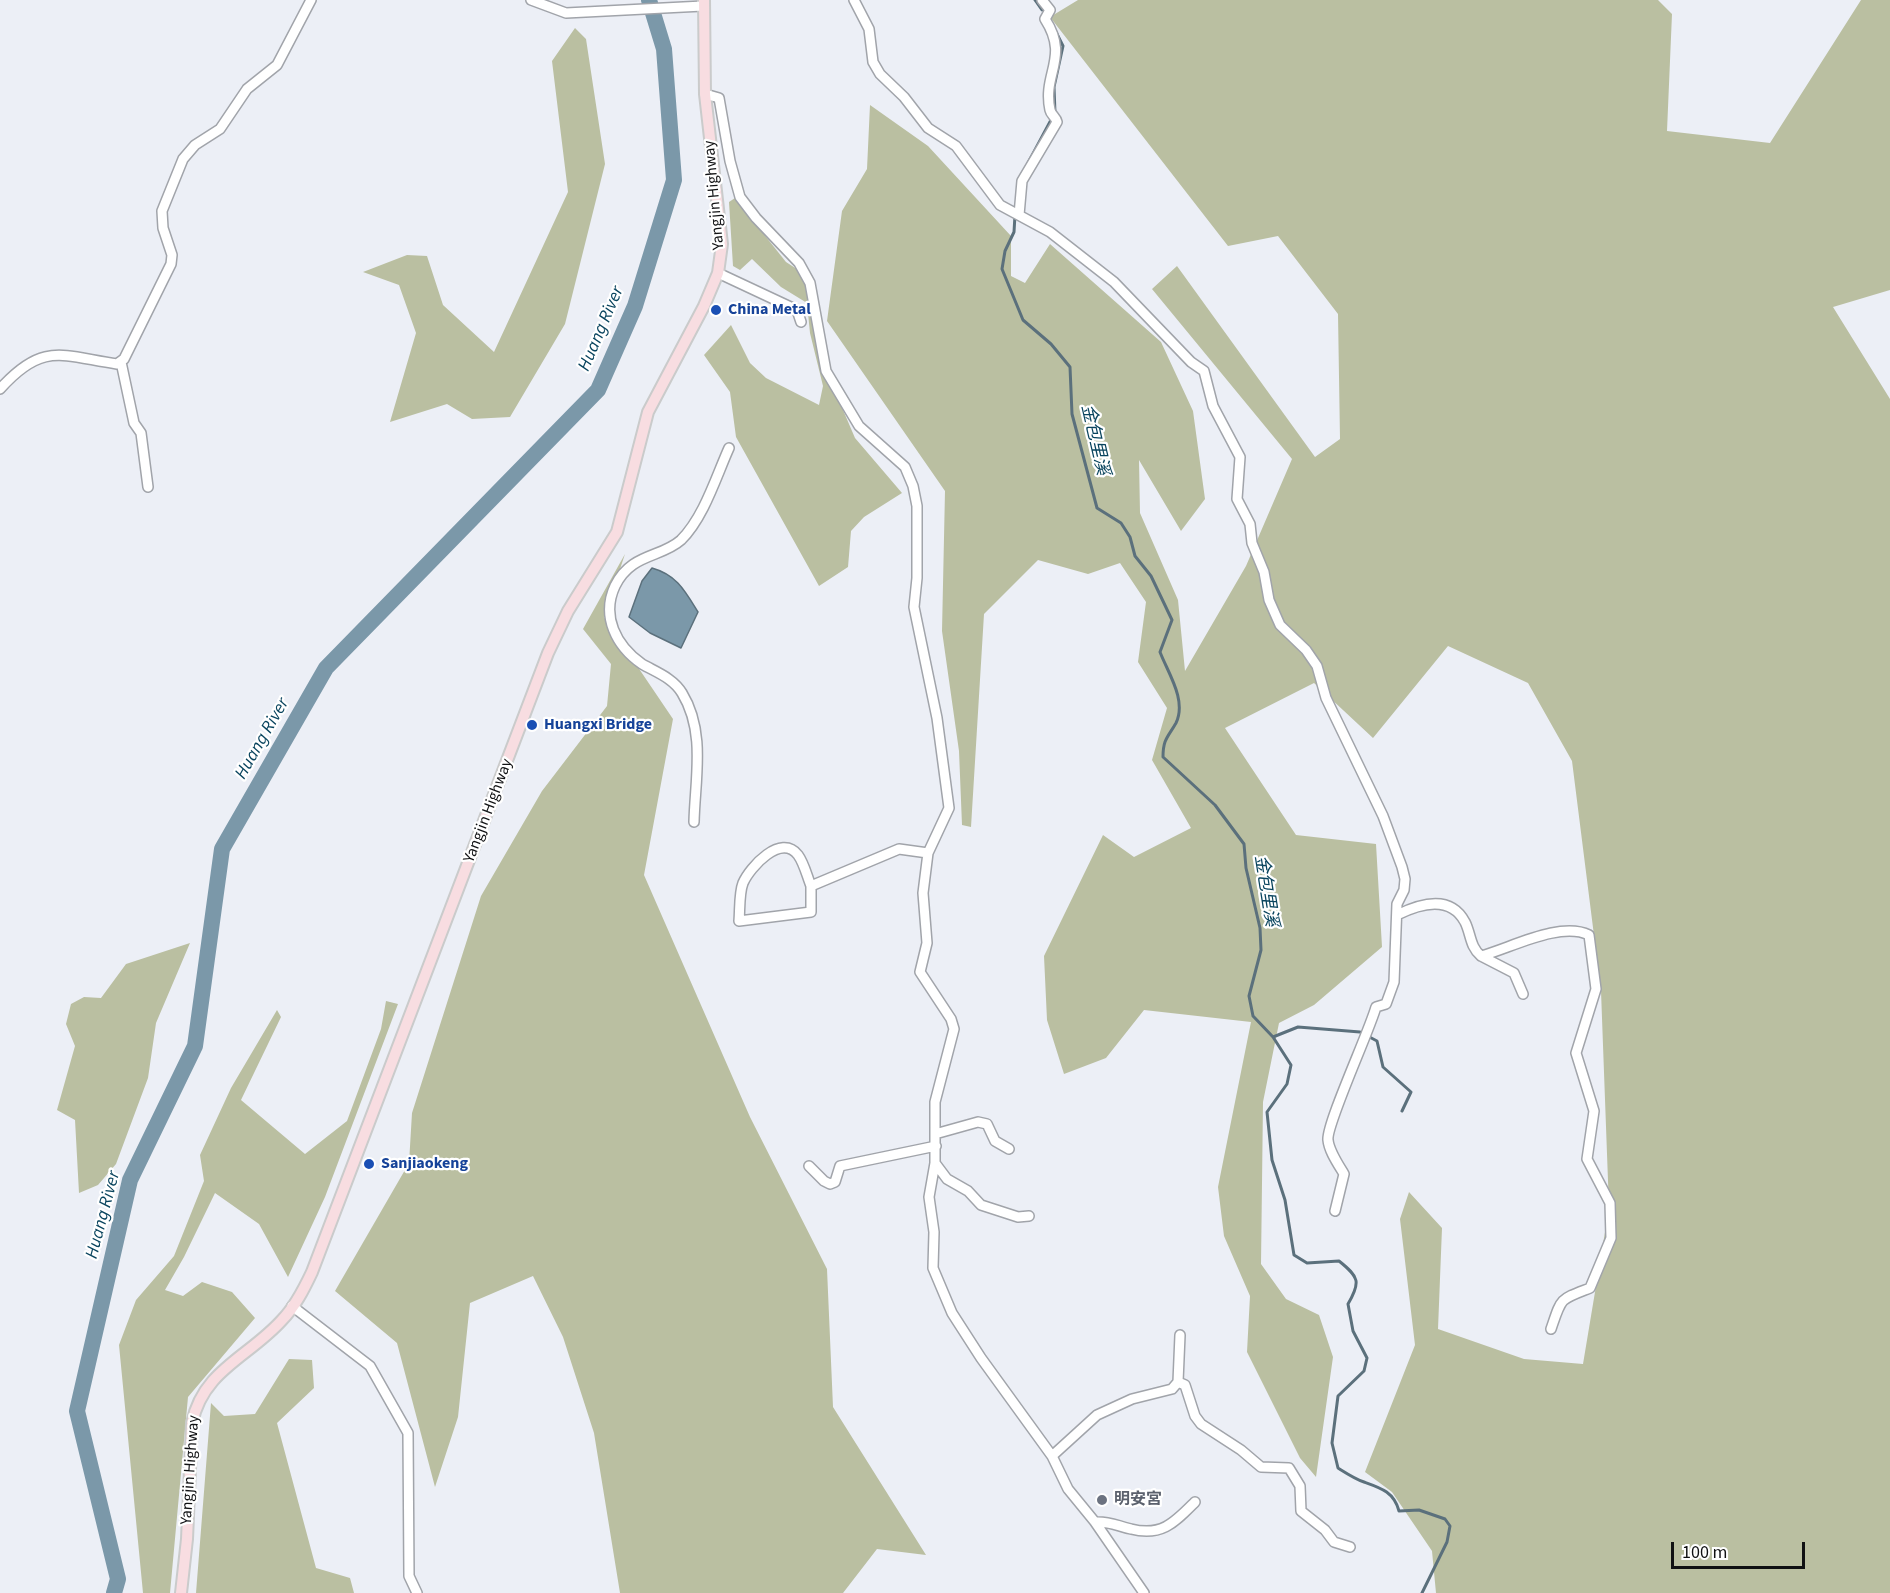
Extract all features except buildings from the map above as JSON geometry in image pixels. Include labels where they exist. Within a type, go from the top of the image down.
[{"type":"main road","name":"Yangjin Highway","points":[[181,1593],[195,1407],[205,1388],[282,1320],[312,1272],[548,653],[568,611],[617,532],[648,412],[704,306],[718,273],[722,244],[705,94],[703,3]]},
{"type":"street","points":[[147,487],[141,433],[134,423],[121,362],[171,264],[172,255],[163,228],[162,211],[183,159],[195,145],[220,129],[247,89],[277,64],[311,0]]},
{"type":"street","points":[[531,0],[567,13],[683,8],[703,3]]},
{"type":"street","points":[[854,0],[869,29],[873,62],[880,74],[904,97],[928,128],[956,146],[966,157],[975,175],[1000,205],[1050,232],[1114,282],[1191,362],[1204,371],[1213,406],[1240,457],[1237,499],[1250,524],[1252,543],[1264,572],[1269,600],[1280,625],[1306,650],[1317,666],[1326,698],[1383,816],[1402,867],[1404,890],[1397,904],[1397,956],[1391,996],[1386,1004],[1376,1007],[1370,1030],[1327,1137],[1344,1174],[1335,1211]]},
{"type":"street","points":[[1014,213],[1022,181],[1057,122],[1053,115],[1050,92],[1057,45],[1055,34],[1045,19],[1050,10],[1042,0]]},
{"type":"street","points":[[705,94],[719,98],[730,161],[740,197],[806,272],[826,371],[859,426],[905,467],[913,486],[917,506],[917,578],[914,608],[937,718],[948,808],[928,852],[923,893],[927,942],[920,972],[951,1019],[954,1029],[935,1102],[935,1163],[929,1197],[934,1232],[933,1268],[952,1313],[1052,1456],[1068,1489],[1095,1522],[1144,1593]]},
{"type":"street","points":[[718,273],[797,310],[801,322]]},
{"type":"street","points":[[0,389],[12,375],[33,361],[56,353],[117,364],[121,362]]},
{"type":"street","points":[[694,822],[698,739],[693,719],[682,693],[671,680],[639,662],[616,637],[609,622],[609,604],[616,585],[625,572],[635,563],[679,542],[694,524],[729,448]]},
{"type":"street","points":[[780,848],[789,848],[798,854],[811,886],[811,912],[739,921],[743,884],[764,857],[780,848]]},
{"type":"street","points":[[811,886],[899,849],[928,852]]},
{"type":"street","points":[[1397,915],[1421,903],[1449,906],[1465,922],[1476,952],[1514,973],[1523,994]]},
{"type":"street","points":[[1481,956],[1554,932],[1575,930],[1589,935],[1596,989],[1576,1053],[1594,1111],[1587,1160],[1610,1203],[1611,1238],[1590,1288],[1573,1292],[1563,1298],[1551,1329]]},
{"type":"street","points":[[935,1134],[978,1122],[987,1124],[995,1141],[1009,1149]]},
{"type":"street","points":[[809,1166],[824,1182],[830,1184],[835,1182],[840,1166],[936,1146]]},
{"type":"street","points":[[935,1163],[947,1179],[968,1191],[981,1205],[1018,1217],[1029,1216]]},
{"type":"street","points":[[292,1306],[370,1366],[408,1433],[409,1576],[417,1593]]},
{"type":"street","points":[[1052,1456],[1097,1415],[1132,1399],[1172,1389],[1178,1382],[1180,1335]]},
{"type":"street","points":[[1178,1382],[1185,1385],[1194,1416],[1200,1424],[1241,1450],[1261,1467],[1289,1468],[1300,1486],[1301,1511],[1325,1530],[1334,1542],[1350,1547]]},
{"type":"street","points":[[1095,1522],[1110,1521],[1140,1531],[1166,1529],[1195,1502]]},
{"type":"green space","points":[[1078,0],[1658,0],[1672,14],[1667,131],[1770,143],[1861,0],[1890,0],[1890,290],[1833,307],[1890,399],[1890,1593],[1436,1593],[1432,1551],[1392,1492],[1365,1472],[1415,1345],[1400,1219],[1409,1192],[1442,1228],[1438,1329],[1524,1359],[1583,1364],[1609,1208],[1601,991],[1572,761],[1528,683],[1448,646],[1373,738],[1314,683],[1225,728],[1296,835],[1376,844],[1382,947],[1314,1005],[1279,1023],[1263,1102],[1261,1264],[1286,1299],[1319,1315],[1333,1357],[1316,1477],[1300,1458],[1247,1352],[1250,1296],[1224,1236],[1218,1187],[1251,1022],[1144,1010],[1106,1058],[1064,1074],[1047,1020],[1044,956],[1103,835],[1134,857],[1191,828],[1152,760],[1167,708],[1138,662],[1146,602],[1120,563],[1088,574],[1038,560],[984,614],[971,827],[962,825],[959,751],[942,631],[945,491],[827,321],[842,211],[867,169],[870,105],[928,146],[1011,236],[1011,276],[1025,283],[1050,244],[1161,342],[1193,411],[1205,499],[1181,531],[1139,460],[1140,513],[1178,600],[1185,671],[1246,566],[1292,459],[1152,289],[1177,266],[1315,457],[1340,439],[1338,314],[1278,236],[1228,246],[1050,17]]},
{"type":"green space","points":[[575,28],[586,39],[605,164],[565,324],[510,417],[472,419],[447,404],[390,422],[416,333],[399,285],[363,272],[407,255],[427,256],[443,305],[494,352],[568,192],[552,61]]},
{"type":"green space","points":[[735,198],[786,262],[803,273],[834,389],[855,438],[902,493],[864,517],[851,531],[848,567],[819,586],[736,437],[730,392],[704,355],[731,325],[750,363],[766,378],[819,405],[823,386],[810,333],[807,303],[781,287],[752,259],[740,270],[733,266],[729,202]]},
{"type":"green space","points":[[625,554],[604,617],[673,719],[644,875],[750,1117],[827,1269],[833,1407],[926,1555],[877,1549],[843,1593],[620,1593],[594,1433],[563,1337],[533,1276],[470,1303],[458,1417],[435,1487],[397,1343],[335,1291],[409,1163],[412,1113],[481,896],[542,791],[607,706],[611,664],[583,629]]},
{"type":"green space","points":[[190,943],[156,1023],[148,1078],[116,1164],[98,1185],[79,1193],[75,1120],[57,1110],[75,1046],[66,1024],[71,1004],[84,997],[101,998],[126,964]]},
{"type":"green space","points":[[386,1001],[398,1004],[325,1197],[288,1277],[259,1224],[215,1193],[165,1290],[183,1296],[202,1282],[232,1292],[255,1318],[188,1397],[170,1593],[143,1593],[119,1345],[136,1300],[174,1256],[204,1181],[200,1155],[231,1088],[277,1010],[281,1017],[241,1100],[305,1154],[347,1121],[381,1029]]},
{"type":"green space","points":[[289,1359],[312,1360],[314,1388],[277,1423],[316,1568],[350,1578],[354,1593],[196,1593],[211,1403],[224,1416],[255,1414]]},
{"type":"water","points":[[652,568],[674,579],[698,612],[681,648],[650,633],[629,617],[642,581]]},
{"type":"waterway","name":"Huang River","points":[[114,1593],[118,1579],[77,1411],[130,1180],[195,1046],[222,849],[326,668],[598,390],[635,306],[674,180],[664,49],[649,0]]},
{"type":"waterway","name":"金包里溪","points":[[1035,0],[1042,10]]},
{"type":"waterway","name":"金包里溪","points":[[1052,24],[1063,46],[1054,87],[1055,113]]},
{"type":"waterway","name":"金包里溪","points":[[1028,163],[1052,118]]},
{"type":"waterway","name":"金包里溪","points":[[1015,215],[1014,232],[1005,251],[1002,269],[1023,320],[1051,344],[1070,367],[1072,414],[1097,508],[1121,523],[1130,537],[1135,556],[1151,576],[1172,620],[1160,652],[1178,696],[1179,714],[1165,742],[1163,757],[1215,805],[1244,844],[1246,868],[1260,928],[1261,950],[1249,996],[1253,1016],[1273,1037],[1291,1065],[1287,1084],[1267,1112],[1272,1160],[1285,1200],[1294,1255],[1307,1263],[1339,1261],[1351,1271],[1356,1280],[1355,1290],[1348,1304],[1353,1331],[1367,1358],[1364,1371],[1338,1396],[1332,1443],[1338,1468],[1386,1492],[1394,1499],[1399,1511],[1419,1510],[1445,1519],[1450,1526],[1447,1542],[1422,1593]]},
{"type":"waterway","points":[[1273,1037],[1298,1027],[1360,1032],[1377,1041],[1383,1067],[1411,1092],[1402,1111]]},
{"type":"place","name":"China Metal","points":[[716,310]]},
{"type":"place","name":"Huangxi Bridge","points":[[532,725]]},
{"type":"place","name":"Sanjiaokeng","points":[[369,1164]]},
{"type":"place","name":"明安宮","points":[[1102,1500]]}]
